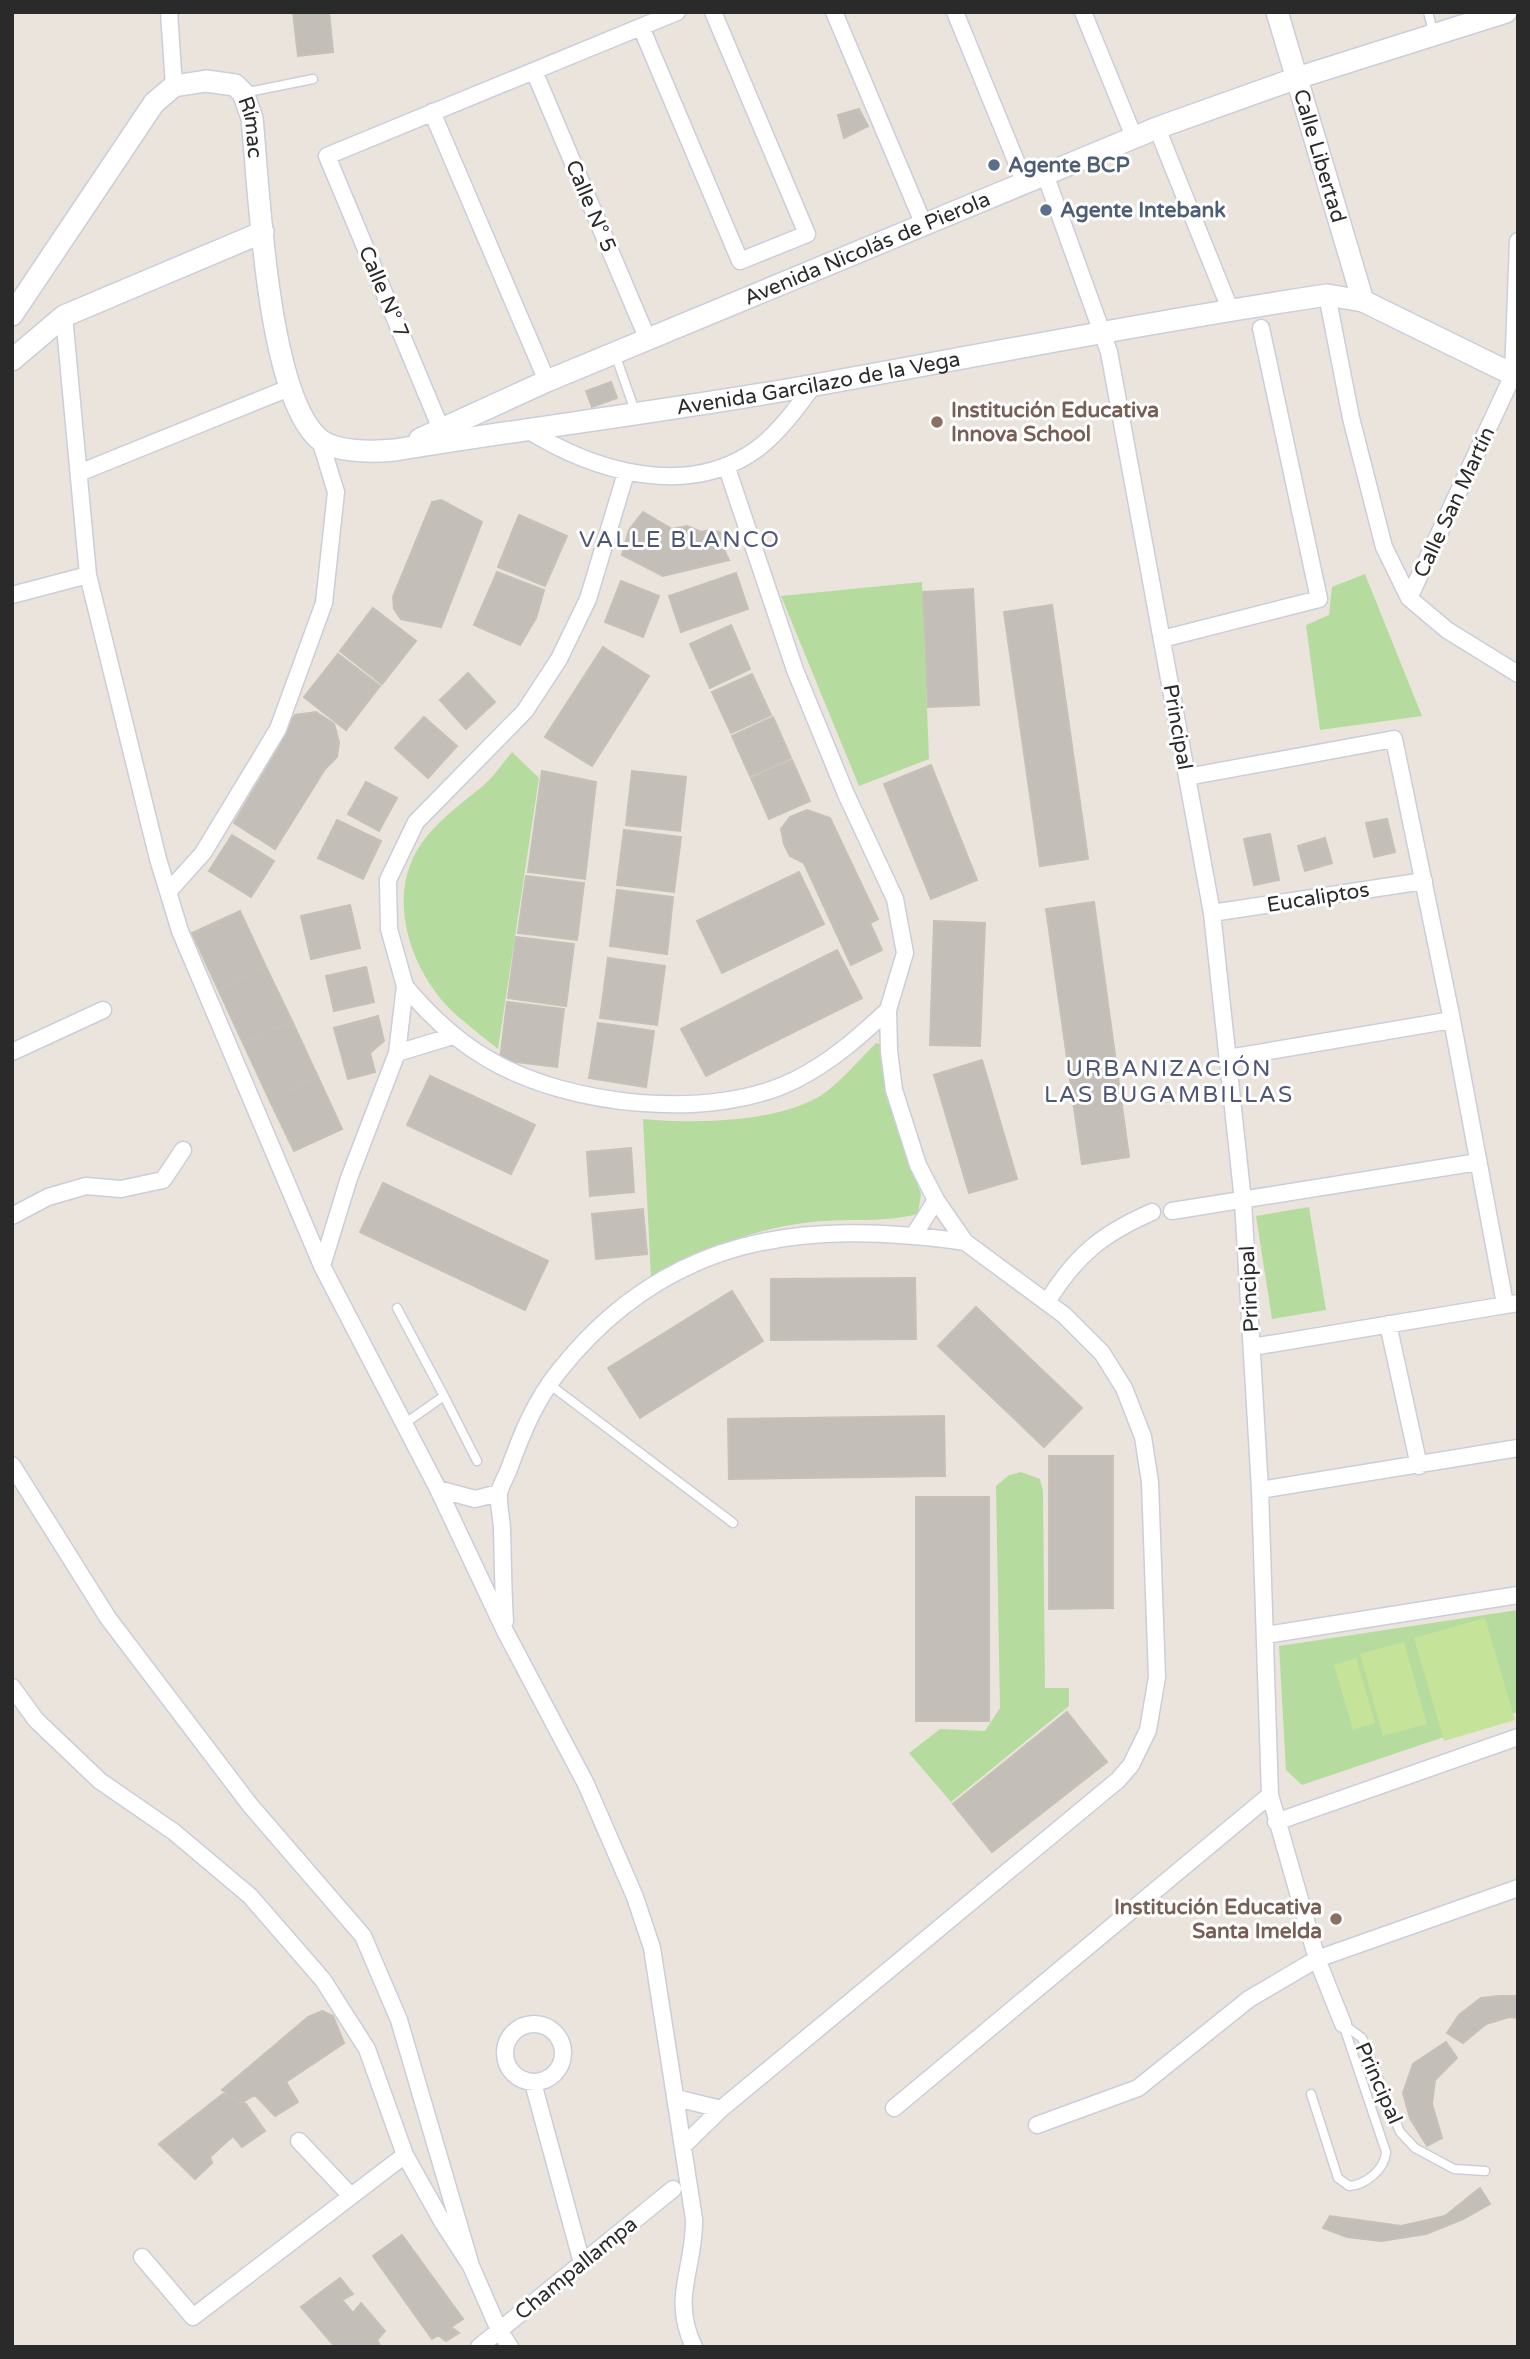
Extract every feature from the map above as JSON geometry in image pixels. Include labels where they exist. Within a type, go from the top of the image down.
[{"type":"street","points":[[12,315],[155,103],[174,86],[169,12]]},
{"type":"street","points":[[547,381],[432,113],[677,12]]},
{"type":"street","points":[[640,27],[740,261],[807,234],[713,12]]},
{"type":"street","points":[[834,12],[924,225]]},
{"type":"street","points":[[956,12],[1025,183]]},
{"type":"street","points":[[1083,12],[1135,137]]},
{"type":"street","name":"Calle Libertad","points":[[1277,12],[1363,301]]},
{"type":"street","name":"Avenida Nicolás de Pierola","points":[[396,450],[547,381],[1157,128],[1297,78],[1506,12]]},
{"type":"street","name":"Calle N° 5","points":[[534,71],[648,340]]},
{"type":"street","name":"Rímac","points":[[174,86],[206,80],[235,85],[243,93],[252,118],[263,232]]},
{"type":"street","name":"Calle N° 7","points":[[432,113],[327,156],[441,429]]},
{"type":"street","points":[[1157,128],[1230,309]]},
{"type":"street","name":"Principal","points":[[1045,174],[1104,330],[1212,913],[1243,1201],[1260,1490],[1270,1795],[1317,1959],[1343,2024]]},
{"type":"street","points":[[12,360],[64,316],[263,232],[277,339],[289,388],[300,415],[320,440],[336,492],[324,603],[278,729],[203,853],[168,892]]},
{"type":"street","name":"Calle San Martín","points":[[1409,598],[1515,376],[1518,241]]},
{"type":"street","points":[[1327,295],[1351,418],[1384,547],[1409,598],[1447,630],[1518,674]]},
{"type":"street","name":"Avenida Garcilazo de la Vega","points":[[320,440],[355,451],[396,450],[814,385],[1104,330],[1327,295],[1363,301],[1515,376]]},
{"type":"street","points":[[64,316],[88,575],[180,931],[322,1266],[438,1489],[505,1631],[586,1784],[635,1897],[652,1948],[694,2219],[695,2243],[681,2311],[694,2347]]},
{"type":"street","points":[[1162,639],[1319,599],[1261,328]]},
{"type":"street","points":[[526,429],[551,445],[591,463],[626,473],[677,475],[727,468],[758,449],[784,424],[814,385]]},
{"type":"street","points":[[79,473],[289,388]]},
{"type":"street","points":[[683,2146],[721,2109],[1093,1802],[1131,1765],[1148,1730],[1157,1677],[1150,1482],[1143,1437],[1124,1388],[1102,1353],[1084,1333],[1047,1302],[965,1242],[936,1200],[904,1128],[894,1090],[888,1010],[905,953],[895,899],[846,794],[795,670],[727,468]]},
{"type":"street","points":[[322,1266],[349,1178],[397,1053],[405,986],[389,929],[388,880],[416,822],[524,711],[559,659],[588,599],[626,473]]},
{"type":"street","points":[[12,595],[88,575]]},
{"type":"street","points":[[1187,777],[1394,739],[1452,1020],[1478,1162],[1511,1303],[1252,1347]]},
{"type":"street","name":"Eucaliptos","points":[[1212,913],[1424,881]]},
{"type":"street","points":[[405,986],[453,1036],[489,1060],[538,1081],[616,1100],[669,1106],[730,1101],[793,1081],[841,1053],[888,1010]]},
{"type":"street","points":[[12,1052],[103,1010]]},
{"type":"street","points":[[1228,1058],[1452,1020]]},
{"type":"street","points":[[397,1053],[453,1036]]},
{"type":"street","points":[[12,1216],[48,1197],[86,1186],[121,1189],[163,1180],[183,1150]]},
{"type":"street","points":[[1172,1211],[1478,1162]]},
{"type":"street","points":[[914,1235],[936,1200]]},
{"type":"street","points":[[1047,1302],[1066,1272],[1090,1246],[1119,1226],[1152,1212]]},
{"type":"street","points":[[505,1631],[499,1493],[524,1424],[549,1384],[578,1348],[620,1309],[688,1265],[731,1247],[776,1239],[868,1232],[965,1242]]},
{"type":"street","points":[[1388,1324],[1419,1466]]},
{"type":"street","points":[[1260,1490],[1518,1448]]},
{"type":"street","points":[[12,1465],[108,1618],[250,1805],[363,1936],[399,2020],[471,2266],[499,2330],[510,2347]]},
{"type":"street","points":[[438,1489],[475,1499],[499,1493]]},
{"type":"street","points":[[1266,1635],[1518,1595]]},
{"type":"street","points":[[12,1687],[36,1720],[100,1780],[174,1832],[250,1896],[323,1980],[367,2049],[405,2155],[471,2266]]},
{"type":"street","points":[[1276,1822],[1518,1737]]},
{"type":"street","points":[[894,2108],[1270,1795]]},
{"type":"street","points":[[1037,2125],[1138,2088],[1249,1999],[1317,1959],[1518,1888]]},
{"type":"street","points":[[533,2083],[582,2263]]},
{"type":"street","points":[[676,2098],[721,2109]]},
{"type":"street","points":[[299,2141],[351,2196]]},
{"type":"street","points":[[142,2257],[192,2317],[405,2155]]},
{"type":"street","name":"Champallampa","points":[[479,2347],[673,2189]]},
{"type":"lane","points":[[1428,12],[1434,35]]},
{"type":"lane","points":[[243,93],[313,79]]},
{"type":"lane","points":[[615,354],[636,414]]},
{"type":"lane","points":[[397,1308],[477,1461]]},
{"type":"lane","points":[[549,1384],[733,1523]]},
{"type":"lane","points":[[404,1424],[444,1396]]},
{"type":"lane","points":[[1311,2094],[1338,2178],[1349,2186],[1364,2183],[1383,2164],[1386,2152],[1343,2024]]},
{"type":"lane","name":"Principal","points":[[1343,2024],[1362,2038],[1396,2123],[1415,2148],[1440,2164],[1454,2169],[1485,2171]]},
{"type":"green space","points":[[1365,574],[1422,716],[1320,730],[1306,625],[1329,615],[1332,587]]},
{"type":"green space","points":[[922,582],[929,759],[859,786],[781,596]]},
{"type":"green space","points":[[512,752],[539,778],[498,1049],[452,1011],[424,975],[407,932],[405,886],[410,864],[428,835],[488,781]]},
{"type":"green space","points":[[876,1043],[887,1046],[898,1133],[921,1194],[918,1214],[790,1225],[749,1235],[710,1249],[651,1277],[643,1119],[712,1121],[787,1110],[826,1092]]},
{"type":"green space","points":[[1309,1207],[1326,1310],[1272,1319],[1256,1216]]},
{"type":"green space","points":[[1021,1472],[1040,1479],[1043,1491],[1045,1688],[1069,1688],[1069,1706],[951,1802],[909,1753],[940,1729],[985,1731],[1000,1708],[996,1486],[1009,1475]]},
{"type":"green space","points":[[1518,1610],[1518,1712],[1302,1785],[1286,1770],[1279,1646]]},
{"type":"green space","points":[[1485,1618],[1515,1720],[1444,1741],[1414,1638]]},
{"type":"green space","points":[[1404,1642],[1427,1724],[1383,1736],[1360,1654]]},
{"type":"green space","points":[[1356,1658],[1375,1723],[1353,1730],[1334,1665]]},
{"type":"building","points":[[293,12],[329,12],[333,52],[298,56]]},
{"type":"building","points":[[859,109],[868,126],[844,138],[838,115]]},
{"type":"building","points":[[611,382],[617,398],[592,407],[586,391]]},
{"type":"building","points":[[441,500],[482,522],[441,627],[401,619],[394,609],[393,597],[432,502]]},
{"type":"building","points":[[643,512],[672,529],[687,526],[701,532],[710,530],[724,533],[720,542],[729,560],[663,576],[622,555],[629,530]]},
{"type":"building","points":[[519,515],[567,536],[545,586],[498,567]]},
{"type":"building","points":[[497,572],[544,590],[536,618],[520,645],[474,625]]},
{"type":"building","points":[[736,573],[748,609],[681,632],[669,596]]},
{"type":"building","points":[[621,581],[659,596],[643,637],[605,622]]},
{"type":"building","points":[[973,589],[979,705],[928,707],[923,592]]},
{"type":"building","points":[[1052,605],[1088,859],[1040,866],[1004,612]]},
{"type":"building","points":[[373,608],[416,641],[382,684],[340,651]]},
{"type":"building","points":[[731,625],[750,669],[710,688],[690,644]]},
{"type":"building","points":[[603,647],[649,676],[592,766],[545,737]]},
{"type":"building","points":[[338,654],[380,686],[346,730],[304,697]]},
{"type":"building","points":[[468,673],[495,702],[466,729],[440,700]]},
{"type":"building","points":[[752,674],[771,715],[731,733],[712,692]]},
{"type":"building","points":[[316,712],[334,724],[339,742],[337,757],[325,769],[275,849],[234,823],[281,744],[283,731],[295,715]]},
{"type":"building","points":[[424,717],[457,746],[428,778],[395,748]]},
{"type":"building","points":[[773,717],[791,758],[750,776],[732,736]]},
{"type":"building","points":[[792,760],[810,801],[769,819],[751,778]]},
{"type":"building","points":[[931,765],[977,880],[931,899],[884,784]]},
{"type":"building","points":[[542,771],[596,782],[585,879],[528,872]]},
{"type":"building","points":[[632,771],[686,777],[680,831],[626,825]]},
{"type":"building","points":[[366,782],[397,798],[379,831],[348,814]]},
{"type":"building","points":[[807,810],[830,818],[878,919],[870,923],[882,950],[851,965],[804,863],[790,856],[784,844],[781,829],[790,817]]},
{"type":"building","points":[[1387,819],[1395,852],[1374,857],[1366,823]]},
{"type":"building","points":[[337,820],[381,841],[363,879],[318,858]]},
{"type":"building","points":[[624,830],[681,837],[674,892],[617,885]]},
{"type":"building","points":[[1270,834],[1279,880],[1254,885],[1244,839]]},
{"type":"building","points":[[232,835],[274,861],[251,897],[209,871]]},
{"type":"building","points":[[1325,838],[1332,863],[1305,871],[1298,846]]},
{"type":"building","points":[[799,872],[824,924],[722,973],[697,921]]},
{"type":"building","points":[[526,876],[584,883],[577,940],[518,933]]},
{"type":"building","points":[[617,890],[673,897],[667,954],[610,946]]},
{"type":"building","points":[[1094,902],[1129,1157],[1082,1164],[1046,909]]},
{"type":"building","points":[[350,905],[360,948],[311,959],[301,916]]},
{"type":"building","points":[[240,911],[266,967],[218,989],[192,933]]},
{"type":"building","points":[[934,921],[985,923],[980,1046],[930,1045]]},
{"type":"building","points":[[516,937],[574,944],[566,1006],[508,998]]},
{"type":"building","points":[[837,950],[862,998],[706,1076],[681,1029]]},
{"type":"building","points":[[608,958],[665,966],[657,1025],[600,1018]]},
{"type":"building","points":[[266,967],[292,1021],[243,1043],[218,989]]},
{"type":"building","points":[[366,967],[374,1002],[334,1011],[326,976]]},
{"type":"building","points":[[507,1002],[564,1009],[557,1067],[500,1060]]},
{"type":"building","points":[[378,1016],[384,1041],[370,1053],[375,1072],[348,1079],[334,1028]]},
{"type":"building","points":[[292,1021],[318,1077],[269,1099],[243,1043]]},
{"type":"building","points":[[598,1023],[654,1031],[646,1087],[589,1078]]},
{"type":"building","points":[[982,1060],[1017,1179],[969,1193],[934,1075]]},
{"type":"building","points":[[430,1076],[535,1125],[511,1174],[407,1125]]},
{"type":"building","points":[[318,1077],[342,1129],[294,1151],[269,1099]]},
{"type":"building","points":[[631,1148],[634,1192],[590,1196],[587,1152]]},
{"type":"building","points":[[383,1183],[548,1261],[525,1310],[360,1232]]},
{"type":"building","points":[[643,1209],[647,1254],[596,1259],[592,1214]]},
{"type":"building","points":[[915,1278],[916,1339],[771,1340],[771,1279]]},
{"type":"building","points":[[732,1291],[763,1341],[640,1418],[608,1368]]},
{"type":"building","points":[[976,1307],[1082,1408],[1044,1447],[938,1346]]},
{"type":"building","points":[[944,1416],[945,1476],[729,1479],[728,1419]]},
{"type":"building","points":[[1049,1456],[1113,1456],[1113,1608],[1049,1609]]},
{"type":"building","points":[[916,1497],[989,1497],[989,1721],[916,1721]]},
{"type":"building","points":[[1067,1712],[1107,1762],[992,1852],[953,1804]]},
{"type":"building","points":[[1518,1996],[1518,2018],[1509,2017],[1486,2024],[1463,2043],[1447,2033],[1459,2015],[1481,1998]]},
{"type":"building","points":[[322,2011],[333,2016],[344,2043],[286,2082],[298,2102],[275,2116],[255,2095],[241,2103],[222,2090],[308,2017]]},
{"type":"building","points":[[1446,2042],[1457,2058],[1435,2080],[1432,2104],[1442,2138],[1427,2146],[1410,2118],[1403,2093],[1413,2064]]},
{"type":"building","points":[[223,2094],[246,2104],[265,2131],[242,2147],[233,2136],[210,2157],[212,2163],[195,2179],[159,2144]]},
{"type":"building","points":[[1480,2188],[1490,2204],[1463,2219],[1426,2234],[1381,2241],[1347,2237],[1323,2228],[1330,2216],[1401,2226],[1445,2216]]},
{"type":"building","points":[[402,2235],[463,2319],[451,2327],[459,2333],[446,2341],[438,2335],[432,2339],[373,2256]]},
{"type":"building","points":[[340,2278],[353,2294],[342,2300],[353,2313],[361,2303],[385,2331],[377,2340],[381,2347],[335,2347],[301,2307]]},
{"type":"place","name":"Agente BCP","points":[[994,165]]},
{"type":"place","name":"Agente Intebank","points":[[1046,210]]},
{"type":"place","name":"Institución Educativa Innova School","points":[[937,422]]},
{"type":"place","name":"Institución Educativa Santa Imelda","points":[[1336,1919]]},
{"type":"district","name":"VALLE BLANCO","points":[[680,539]]},
{"type":"district","name":"URBANIZACIÓN LAS BUGAMBILLAS","points":[[1169,1081]]}]
